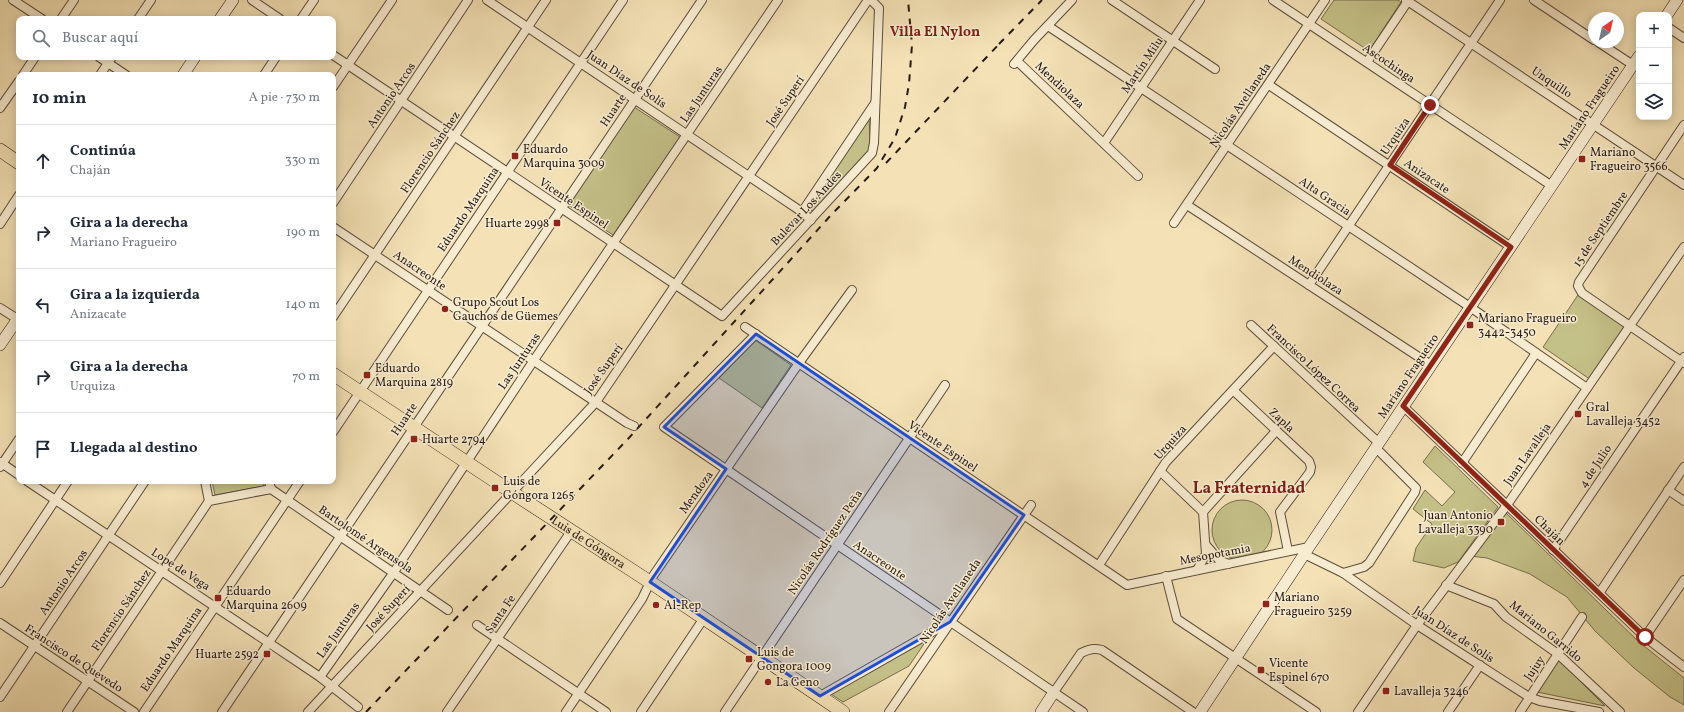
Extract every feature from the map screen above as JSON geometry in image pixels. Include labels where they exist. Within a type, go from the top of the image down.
[{"type":"main road","points":[[222,16],[233,0]]},
{"type":"main road","points":[[1669,12],[1677,0]]},
{"type":"main road","points":[[185,72],[193,60]]},
{"type":"main road","name":"Mariano Fragueiro","points":[[1200,712],[1306,551],[1379,448],[1403,406],[1636,60]]},
{"type":"main road","points":[[0,150],[16,161]]},
{"type":"main road","points":[[0,345],[16,322]]},
{"type":"main road","name":"Luis de Góngora","points":[[336,376],[513,493],[572,530],[843,712]]},
{"type":"main road","points":[[1041,712],[1054,692]]},
{"type":"street","points":[[13,0],[37,16]]},
{"type":"street","points":[[63,16],[74,0]]},
{"type":"street","points":[[140,16],[151,0]]},
{"type":"street","points":[[252,0],[276,16]]},
{"type":"street","points":[[303,16],[314,0]]},
{"type":"street","points":[[336,83],[392,0]]},
{"type":"street","name":"Antonio Arcos","points":[[336,199],[468,0]]},
{"type":"street","name":"Juan Díaz de Solís","points":[[487,0],[802,212],[811,220]]},
{"type":"street","name":"Florencio Sánchez","points":[[336,312],[546,0]]},
{"type":"street","name":"Eduardo Marquina","points":[[336,428],[623,0]]},
{"type":"street","name":"Huarte","points":[[222,712],[481,325],[702,0]]},
{"type":"street","name":"Las Junturas","points":[[320,677],[394,572],[534,360],[688,135],[778,0]]},
{"type":"street","name":"José Superí","points":[[308,712],[596,402],[868,0]]},
{"type":"street","name":"Bulevar Los Andes","points":[[722,316],[872,153],[874,144],[879,8],[871,0]]},
{"type":"street","points":[[1048,26],[1072,0]]},
{"type":"street","points":[[1112,0],[1215,69]]},
{"type":"street","name":"Martín Milu","points":[[1104,143],[1200,0]]},
{"type":"street","name":"Ascochinga","points":[[1273,0],[1552,186]]},
{"type":"street","name":"Nicolás Avellaneda","points":[[1174,223],[1269,85],[1325,0]]},
{"type":"street","name":"Urquiza","points":[[1309,285],[1500,0]]},
{"type":"street","points":[[1534,0],[1588,36]]},
{"type":"street","points":[[1367,62],[1407,1]]},
{"type":"street","name":"Unquillo","points":[[1407,1],[1684,185]]},
{"type":"street","name":"Mendiolaza","points":[[1048,26],[1034,40],[1016,63],[1138,176]]},
{"type":"street","name":"Alta Gracia","points":[[1048,26],[1470,307],[1588,388]]},
{"type":"street","points":[[1672,30],[1684,38]]},
{"type":"street","points":[[1611,48],[1636,60]]},
{"type":"street","name":"Vicente Espinel","points":[[336,57],[560,209],[722,316]]},
{"type":"street","points":[[25,72],[33,60]]},
{"type":"street","points":[[102,72],[110,60],[123,72]]},
{"type":"street","points":[[266,72],[274,60]]},
{"type":"street","points":[[0,108],[16,85]]},
{"type":"street","name":"Anizacate","points":[[1269,85],[1511,247]]},
{"type":"street","name":"Bulevar Los Andes","points":[[802,212],[876,102]]},
{"type":"street","name":"15 de Septiembre","points":[[1630,326],[1582,293],[1578,286],[1579,282],[1684,126]]},
{"type":"street","points":[[0,224],[16,200]]},
{"type":"street","name":"Mendiolaza","points":[[1187,205],[1431,365]]},
{"type":"street","name":"Anacreonte","points":[[336,229],[627,423],[634,426]]},
{"type":"street","name":"Juan Lavalleja","points":[[1358,712],[1417,625],[1507,505],[1684,247]]},
{"type":"street","name":"Mendoza","points":[[566,712],[642,599],[650,582],[726,469],[799,363],[852,290]]},
{"type":"street","points":[[0,308],[16,318]]},
{"type":"street","name":"Francisco López Correa","points":[[1251,325],[1379,448],[1416,488],[1415,492],[1369,563],[1364,567],[1343,573]]},
{"type":"street","points":[[1630,326],[1683,360]]},
{"type":"street","name":"Vicente Espinel","points":[[745,327],[1127,585]]},
{"type":"street","name":"Anacreonte","points":[[756,334],[664,427],[1084,712]]},
{"type":"street","name":"Urquiza","points":[[1099,565],[1166,462],[1234,391],[1274,346]]},
{"type":"street","points":[[1462,463],[1536,353]]},
{"type":"street","name":"4 de Julio","points":[[1553,550],[1683,360]]},
{"type":"street","name":"Nicolás Rodríguez Peña","points":[[725,712],[945,385]]},
{"type":"street","name":"Zapla","points":[[1234,391],[1309,462],[1311,467],[1310,472],[1280,512],[1288,551]]},
{"type":"street","name":"Chaján","points":[[1403,406],[1553,550],[1600,592],[1645,637],[1684,667]]},
{"type":"street","points":[[1203,512],[1276,431]]},
{"type":"street","points":[[16,443],[1,464],[16,473]]},
{"type":"street","points":[[1600,592],[1684,467]]},
{"type":"street","points":[[1160,471],[1203,512],[1206,554],[1197,570]]},
{"type":"street","name":"Lope de Vega","points":[[32,484],[269,642],[333,686],[358,707]]},
{"type":"street","points":[[0,583],[66,484]]},
{"type":"street","name":"Antonio Arcos","points":[[0,697],[143,484]]},
{"type":"street","points":[[206,484],[209,501],[270,485]]},
{"type":"street","name":"Eduardo Marquina","points":[[144,712],[298,484]]},
{"type":"street","name":"Bartolomé Argensola","points":[[270,485],[287,501],[341,536],[448,610]]},
{"type":"street","points":[[1668,490],[1684,501]]},
{"type":"street","name":"Florencio Sánchez","points":[[67,712],[209,501]]},
{"type":"street","name":"Nicolás Avellaneda","points":[[889,712],[1031,505]]},
{"type":"street","name":"Santa Fe","points":[[447,712],[572,530]]},
{"type":"street","points":[[1206,545],[1219,560],[1228,564]]},
{"type":"street","name":"Mesopotamia","points":[[1127,585],[1288,551],[1306,551]]},
{"type":"street","name":"Juan Díaz de Solís","points":[[1306,551],[1343,573],[1417,625],[1529,697],[1540,701],[1599,712]]},
{"type":"street","points":[[1166,576],[1177,619],[1316,712]]},
{"type":"street","points":[[1645,637],[1684,580]]},
{"type":"street","name":"Mariano Garrido","points":[[1446,585],[1494,604],[1506,617],[1558,654],[1620,712]]},
{"type":"street","name":"Jujuy","points":[[1520,712],[1582,617]]},
{"type":"street","points":[[641,712],[704,618]]},
{"type":"street","points":[[820,696],[950,622]]},
{"type":"street","name":"Francisco de Quevedo","points":[[0,623],[134,712]]},
{"type":"street","points":[[477,625],[606,712]]},
{"type":"street","points":[[1054,692],[1081,653],[1091,649],[1102,650],[1193,712]]},
{"type":"street","points":[[1448,712],[1480,665]]},
{"type":"highlighted area","points":[[756,334],[1024,515],[950,622],[820,696],[650,582],[726,469],[664,427]]},
{"type":"shaded area","points":[[1334,0],[1398,0],[1401,2],[1369,51],[1321,19]]},
{"type":"shaded area","points":[[634,107],[680,137],[613,235],[568,205]]},
{"type":"shaded area","points":[[869,119],[871,153],[814,211],[810,210],[811,205]]},
{"type":"shaded area","points":[[1578,295],[1626,328],[1591,380],[1543,347]]},
{"type":"shaded area","points":[[755,340],[791,365],[762,408],[719,378]]},
{"type":"shaded area","points":[[1435,446],[1498,507],[1458,562],[1444,568],[1413,561],[1416,548],[1432,524],[1413,509],[1425,490],[1442,506],[1455,492],[1423,462]]},
{"type":"shaded area","points":[[213,484],[264,484],[264,486],[215,495]]},
{"type":"shaded area","points":[[1242,500],[1258,505],[1263,509],[1267,514],[1272,530],[1267,546],[1263,551],[1258,555],[1242,560],[1226,555],[1221,551],[1217,546],[1212,530],[1217,514],[1221,509],[1226,505]]},
{"type":"shaded area","points":[[1505,512],[1639,642],[1684,678],[1684,705],[1670,697],[1634,668],[1595,631],[1567,597],[1530,574],[1487,558],[1471,556]]},
{"type":"shaded area","points":[[926,641],[909,666],[843,702],[831,694]]},
{"type":"shaded area","points":[[1559,660],[1605,706],[1537,692]]},
{"type":"railway","points":[[366,712],[627,440],[832,214],[877,168],[895,138],[905,107],[909,84],[912,45],[908,0]]},
{"type":"railway","points":[[999,44],[1042,0]]},
{"type":"railway","points":[[886,163],[1002,41]]},
{"type":"place","name":"Eduardo Marquina 3009","points":[[515,156]]},
{"type":"place","name":"Mariano Fragueiro 3566","points":[[1582,159]]},
{"type":"place","name":"Huarte 2998","points":[[557,223]]},
{"type":"place","name":"Grupo Scout Los Gauchos de Güemes","points":[[445,309]]},
{"type":"place","name":"Mariano Fragueiro 3442-3450","points":[[1470,325]]},
{"type":"place","name":"Eduardo Marquina 2819","points":[[367,375]]},
{"type":"place","name":"Gral Lavalleja 3452","points":[[1578,414]]},
{"type":"place","name":"Huarte 2794","points":[[414,439]]},
{"type":"place","name":"Luis de Góngora 1265","points":[[495,488]]},
{"type":"place","name":"Juan Antonio Lavalleja 3390","points":[[1501,522]]},
{"type":"place","name":"Eduardo Marquina 2609","points":[[218,598]]},
{"type":"place","name":"Mariano Fragueiro 3259","points":[[1266,604]]},
{"type":"place","name":"Al-Rep","points":[[656,605]]},
{"type":"place","name":"Huarte 2592","points":[[267,654]]},
{"type":"place","name":"Luis de Gongora 1009","points":[[749,659]]},
{"type":"place","name":"Vicente Espinel 670","points":[[1261,670]]},
{"type":"place","name":"La Geno","points":[[768,682]]},
{"type":"place","name":"Lavalleja 3246","points":[[1386,691]]},
{"type":"district","name":"Villa El Nylon","points":[[935,31]]},
{"type":"district","name":"La Fraternidad","points":[[1249,487]]},
{"type":"route","points":[[1430,105],[1390,165],[1511,247],[1403,406],[1600,592],[1645,637]]}]
